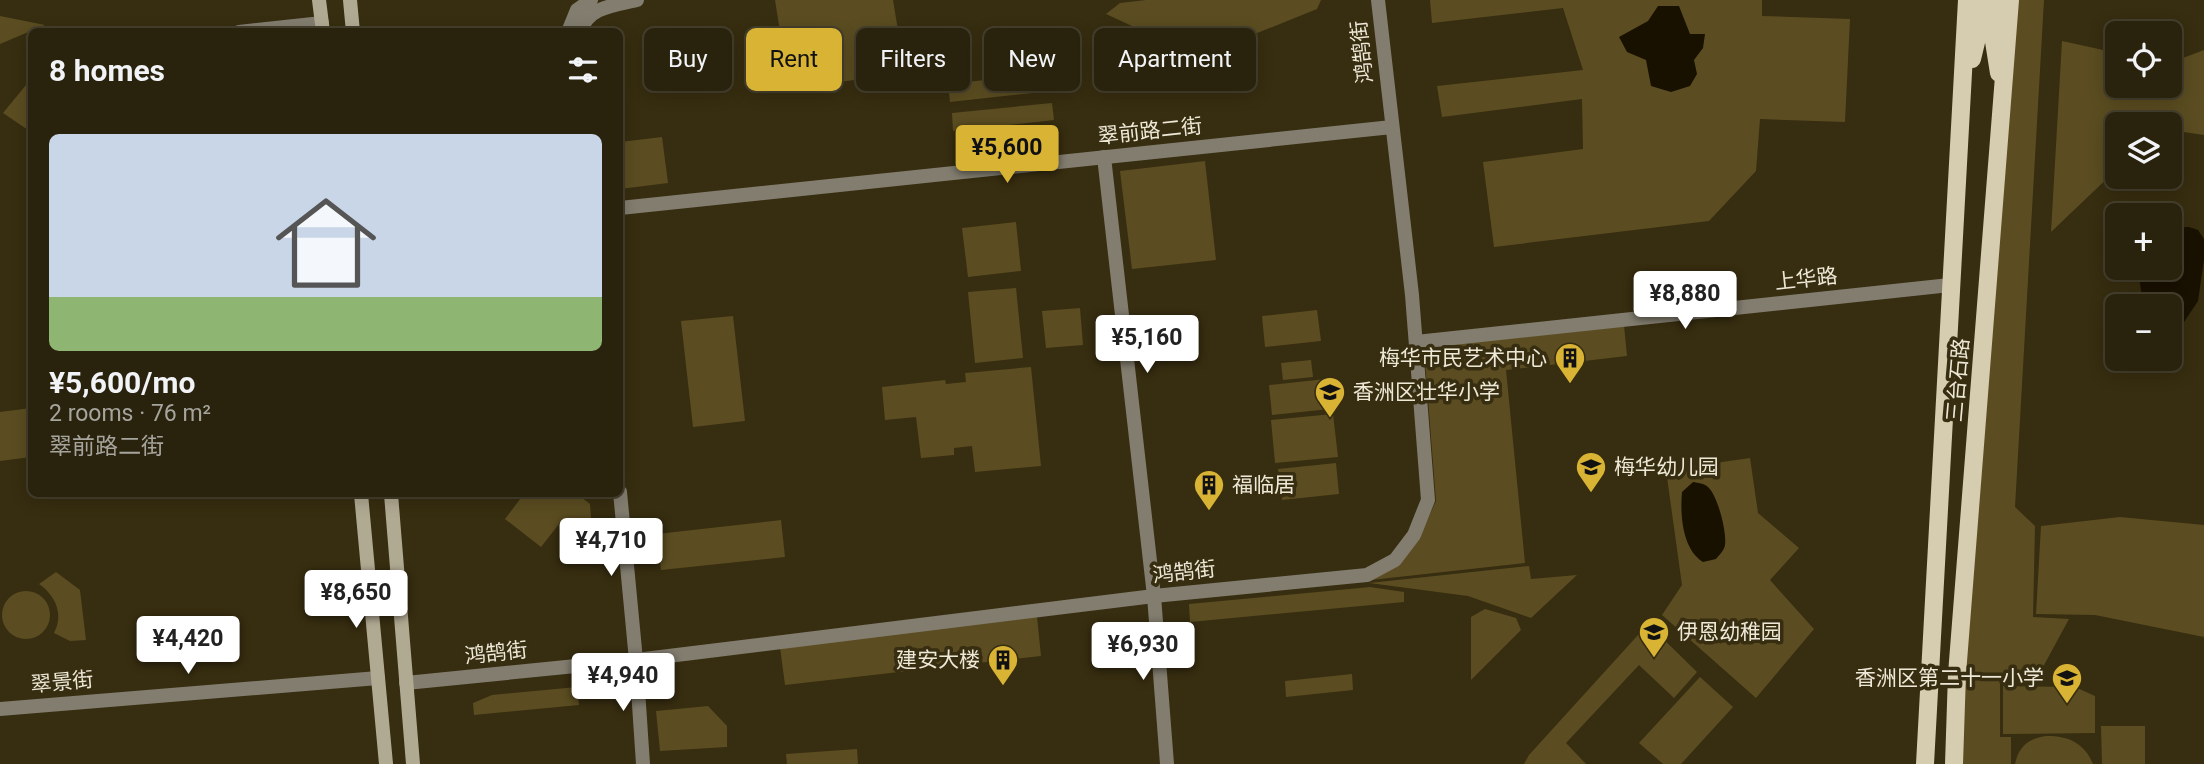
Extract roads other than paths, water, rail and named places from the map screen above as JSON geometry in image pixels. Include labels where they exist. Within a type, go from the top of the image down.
[{"type":"main road","points":[[319,0],[323,27]]},
{"type":"main road","points":[[350,0],[353,28]]},
{"type":"main road","name":"三台石路","points":[[1924,761],[1967,0]]},
{"type":"main road","points":[[1980,0],[1985,35],[2003,104]]},
{"type":"main road","points":[[1961,102],[1995,0]]},
{"type":"main road","name":"三台石路","points":[[1954,764],[1957,674],[2010,0]]},
{"type":"main road","points":[[361,497],[386,764]]},
{"type":"main road","points":[[391,497],[413,764]]},
{"type":"street","points":[[569,28],[576,10],[591,0]]},
{"type":"street","points":[[582,28],[586,18],[597,10],[637,0]]},
{"type":"street","name":"鸿鹄街","points":[[406,683],[636,660],[1154,596],[1367,575],[1395,560],[1414,535],[1428,500],[1416,342],[1378,0]]},
{"type":"street","name":"翠前路二街","points":[[623,208],[1392,127]]},
{"type":"street","points":[[1104,157],[1154,596],[1167,764]]},
{"type":"street","name":"上华路","points":[[1416,342],[1950,285]]},
{"type":"street","points":[[620,497],[643,764]]},
{"type":"street","name":"翠景街","points":[[0,709],[378,678]]},
{"type":"place","name":"梅华市民艺术中心","points":[[1570,385]]},
{"type":"place","name":"香洲区壮华小学","points":[[1330,419]]},
{"type":"place","name":"梅华幼儿园","points":[[1591,494]]},
{"type":"place","name":"福临居","points":[[1209,512]]},
{"type":"place","name":"伊恩幼稚园","points":[[1654,659]]},
{"type":"place","name":"建安大楼","points":[[1003,687]]},
{"type":"place","name":"香洲区第二十一小学","points":[[2067,705]]}]
